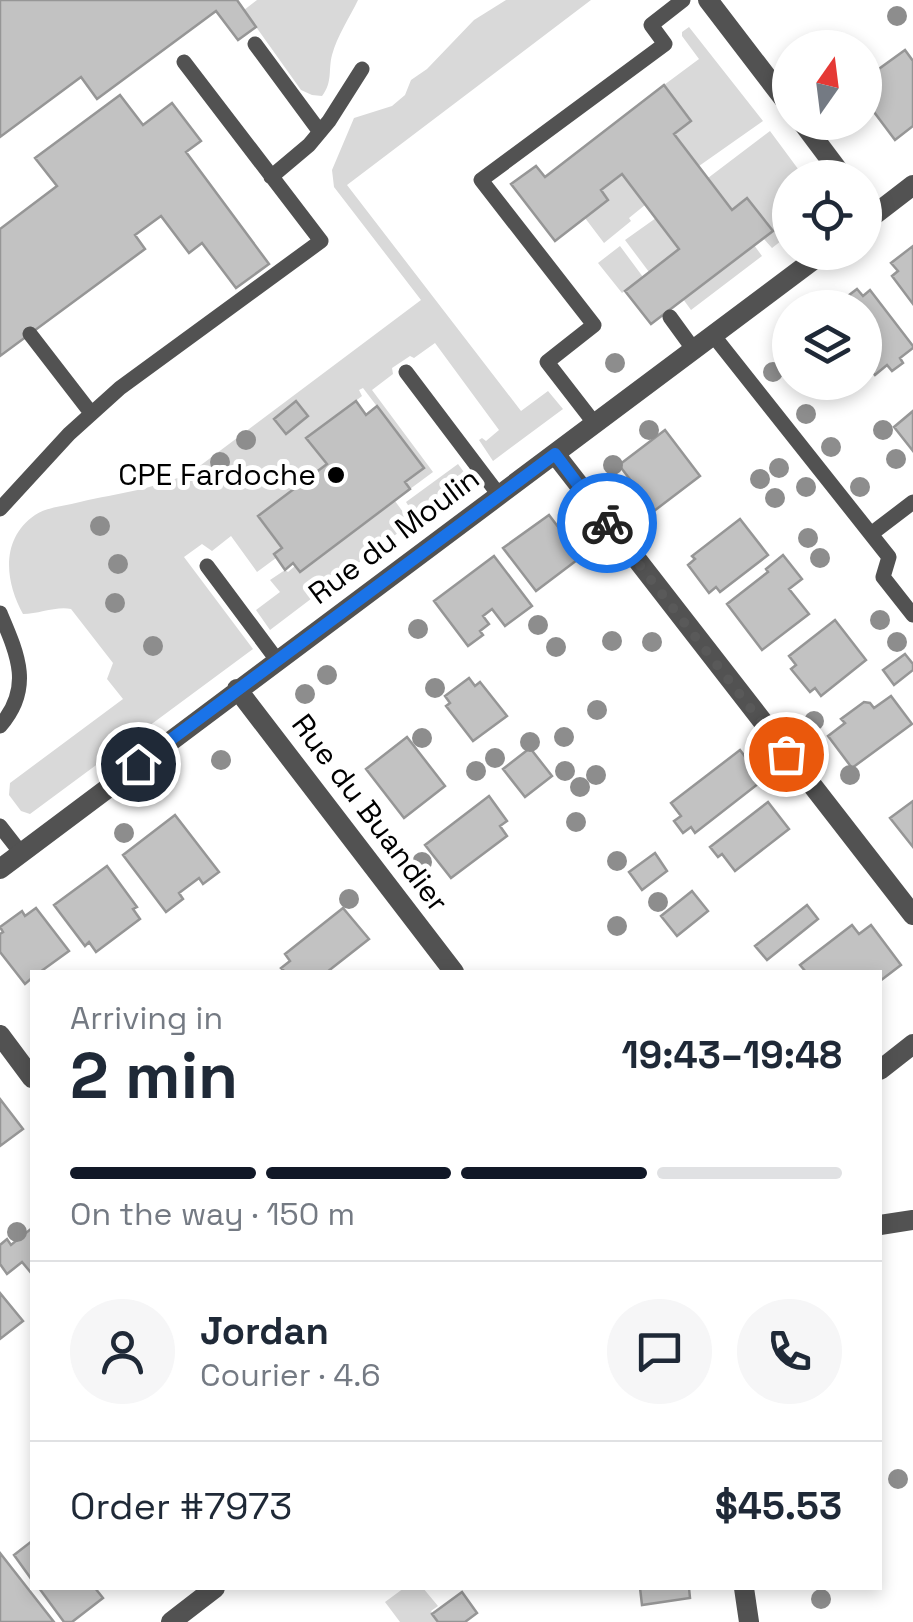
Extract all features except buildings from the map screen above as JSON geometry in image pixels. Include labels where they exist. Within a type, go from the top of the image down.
[{"type":"street","points":[[708,0],[772,83]]},
{"type":"street","points":[[882,205],[913,186]]},
{"type":"street","name":"Rue du Moulin","points":[[0,869],[800,270]]},
{"type":"street","points":[[555,454],[913,915]]},
{"type":"street","name":"Rue du Buandier","points":[[238,690],[452,970]]},
{"type":"street","points":[[0,1035],[30,1075]]},
{"type":"street","points":[[882,1068],[913,1044]]},
{"type":"street","points":[[882,1225],[913,1220]]},
{"type":"street","points":[[171,1622],[212,1590]]},
{"type":"street","points":[[744,1590],[749,1622]]},
{"type":"lane","points":[[595,424],[547,362],[594,325],[481,180],[665,44],[652,24],[683,0]]},
{"type":"lane","points":[[255,44],[320,132]]},
{"type":"lane","points":[[0,508],[91,413],[123,386],[321,241],[184,62]]},
{"type":"lane","points":[[271,177],[320,132],[362,69]]},
{"type":"lane","points":[[670,317],[694,350]]},
{"type":"lane","points":[[30,334],[91,413]]},
{"type":"lane","points":[[713,335],[890,556],[884,576],[913,615]]},
{"type":"lane","points":[[406,372],[499,495]]},
{"type":"lane","points":[[871,534],[913,502]]},
{"type":"lane","points":[[206,566],[277,660]]},
{"type":"lane","points":[[0,613],[14,647],[20,696],[0,726]]},
{"type":"lane","points":[[0,826],[21,853]]},
{"type":"shaded area","points":[[257,0],[358,0],[334,48],[329,81],[322,96],[301,90],[244,10]]},
{"type":"shaded area","points":[[506,0],[591,0],[347,185],[521,411],[548,391],[563,409],[493,461],[479,440],[486,441],[499,430],[435,343],[414,358],[410,356],[392,368],[393,374],[372,390],[433,472],[410,489],[405,482],[423,467],[363,388],[359,390],[362,396],[307,438],[327,464],[282,548],[274,554],[276,558],[257,572],[231,536],[212,551],[202,544],[184,557],[253,649],[30,814],[21,811],[9,795],[10,783],[123,699],[107,679],[113,663],[71,609],[23,614],[10,575],[11,548],[16,536],[45,510],[152,486],[193,471],[421,300],[334,187],[332,170],[354,118],[392,106],[405,95],[411,80],[427,69],[474,20]]},
{"type":"shaded area","points":[[689,27],[763,121],[699,166],[674,134],[691,120],[664,85],[699,59],[682,36]]},
{"type":"shaded area","points":[[770,131],[772,140],[777,140],[791,160],[772,160],[772,231],[748,199],[732,210],[708,178]]},
{"type":"shaded area","points":[[622,174],[645,205],[604,243],[585,218],[608,201],[601,190]]},
{"type":"shaded area","points":[[656,218],[679,249],[649,272],[625,240]]},
{"type":"shaded area","points":[[772,231],[772,248],[763,238]]},
{"type":"shaded area","points":[[754,245],[762,256],[691,310],[683,299]]},
{"type":"shaded area","points":[[620,246],[643,277],[622,293],[598,263]]},
{"type":"shaded area","points":[[458,464],[469,479],[417,519],[406,502]]},
{"type":"shaded area","points":[[395,501],[411,523],[270,630],[256,610],[280,592],[270,580],[295,566],[301,572]]},
{"type":"shaded area","points":[[401,1590],[425,1590],[438,1606],[431,1611],[438,1622],[400,1622],[385,1602]]},
{"type":"way so far","points":[[607,523],[786,754]]},
{"type":"place","name":"CPE Fardoche","points":[[336,475]]},
{"type":"route","points":[[138,764],[555,454],[607,523]]}]
